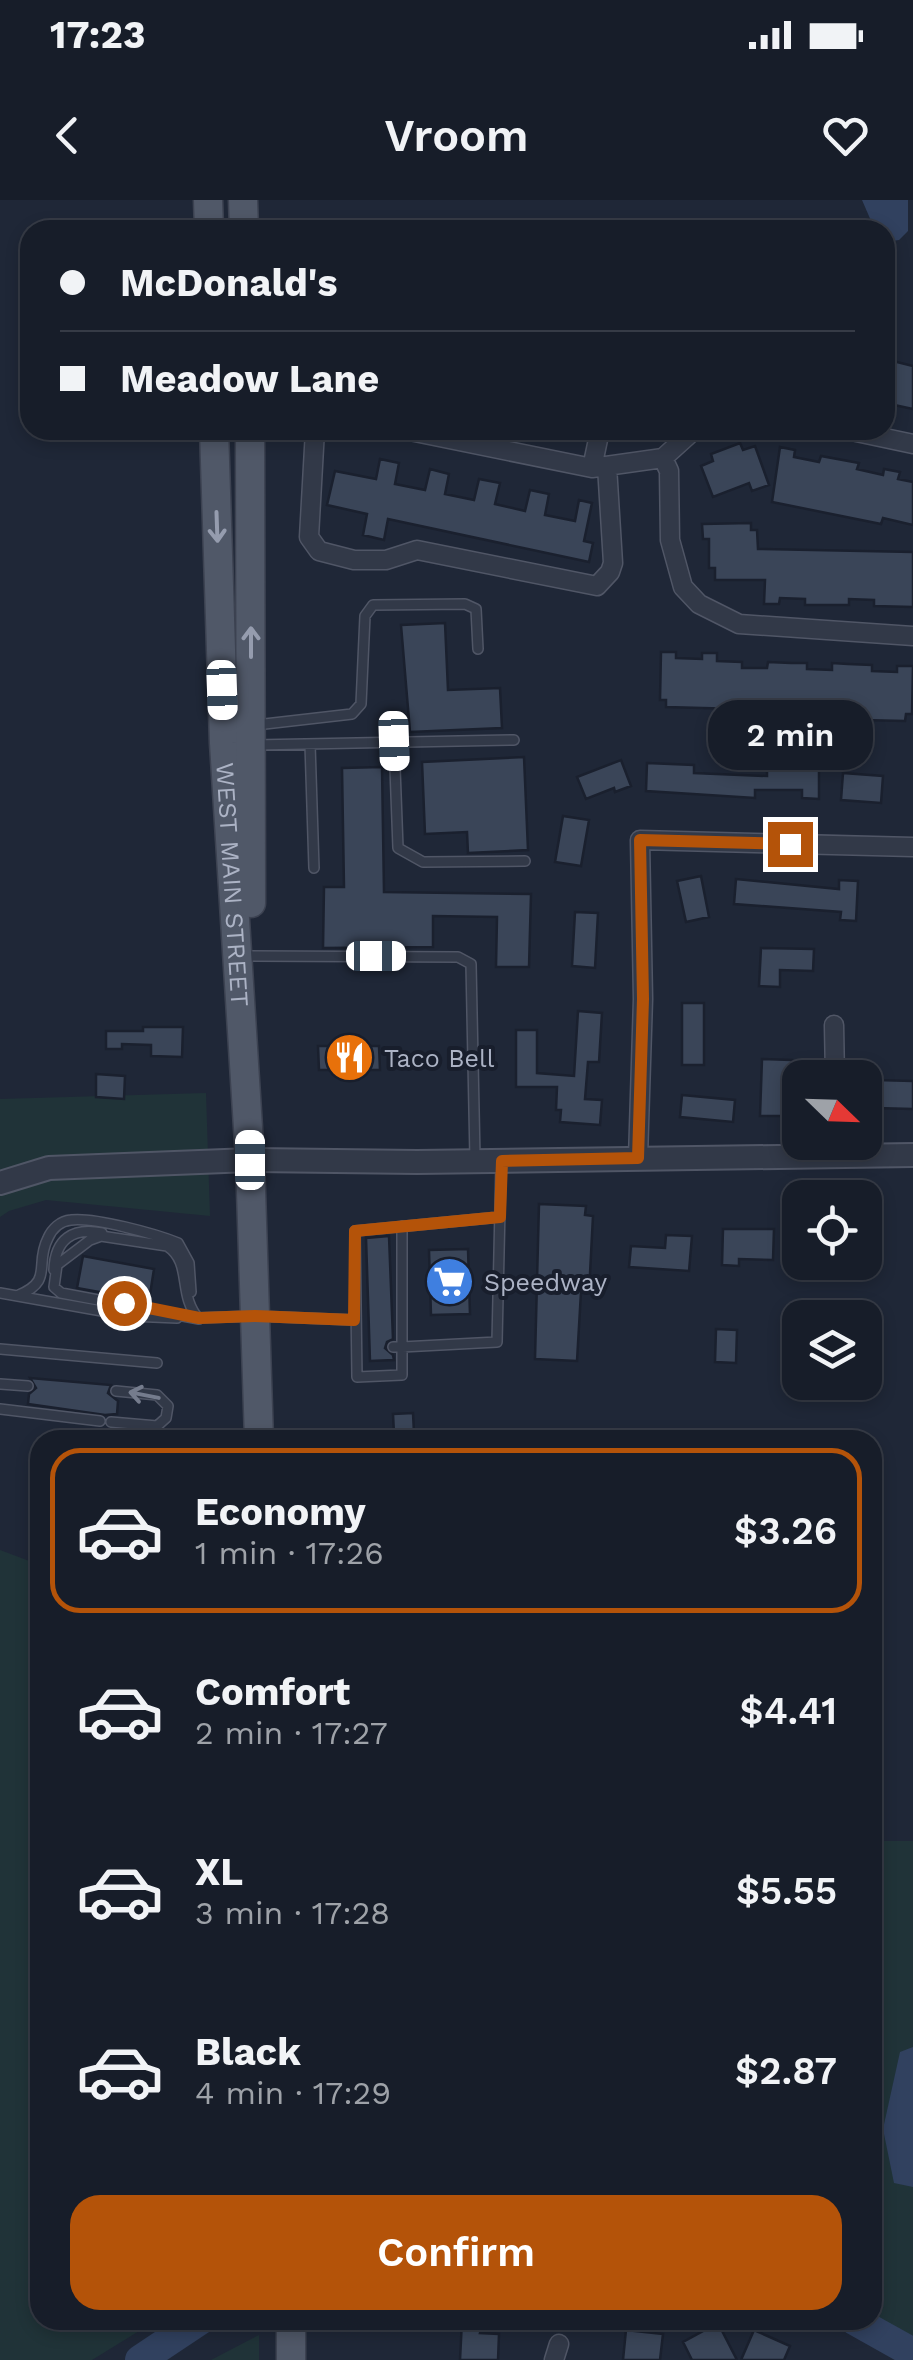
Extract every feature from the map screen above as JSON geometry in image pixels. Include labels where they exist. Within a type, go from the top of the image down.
[{"type":"main road","name":"WEST MAIN STREET","points":[[215,440],[242,732],[251,956],[250,1160]]},
{"type":"main road","name":"WEST MAIN STREET","points":[[250,440],[242,732],[259,1430]]},
{"type":"main road","points":[[291,2330],[291,2360]]},
{"type":"street","points":[[314,440],[309,537],[319,551],[354,560],[386,560],[417,550],[597,586],[610,572],[612,563],[599,467],[600,440]]},
{"type":"street","points":[[457,440],[599,467],[663,458],[683,440]]},
{"type":"street","points":[[663,458],[669,471],[670,540],[683,587],[699,604],[739,624],[913,636]]},
{"type":"street","points":[[638,1158],[643,999],[640,840],[913,847]]},
{"type":"street","points":[[834,1026],[835,1060]]},
{"type":"street","points":[[0,1183],[50,1168],[250,1160],[502,1161],[782,1151]]},
{"type":"street","points":[[882,1153],[913,1155]]},
{"type":"lane","points":[[242,732],[352,714],[361,704],[365,616],[373,605],[465,604],[476,609],[478,649]]},
{"type":"lane","points":[[242,732],[310,744],[514,740]]},
{"type":"lane","points":[[394,741],[398,848],[423,862],[525,861]]},
{"type":"lane","points":[[310,744],[314,868]]},
{"type":"lane","points":[[251,956],[458,957],[471,964],[475,1161]]},
{"type":"lane","points":[[398,1347],[497,1342],[502,1161]]},
{"type":"lane","points":[[402,1226],[396,1297],[402,1375],[357,1377],[355,1278],[361,1258],[355,1231],[402,1226],[500,1217]]},
{"type":"lane","points":[[16,1296],[37,1287],[45,1242],[52,1230],[72,1219],[84,1220],[178,1244],[190,1262],[192,1303],[199,1318]]},
{"type":"lane","points":[[114,1238],[86,1230],[68,1235],[56,1250],[54,1287],[61,1293],[199,1318]]},
{"type":"lane","points":[[54,1274],[57,1264],[101,1236],[166,1246],[180,1259],[188,1308],[199,1318]]},
{"type":"lane","points":[[390,1256],[402,1256]]},
{"type":"lane","points":[[355,1278],[367,1278]]},
{"type":"lane","points":[[0,1293],[130,1316],[368,1314]]},
{"type":"lane","points":[[355,1298],[368,1297]]},
{"type":"lane","points":[[355,1334],[369,1333]]},
{"type":"lane","points":[[356,1348],[370,1348]]},
{"type":"lane","points":[[0,1349],[157,1363]]},
{"type":"lane","points":[[0,1384],[28,1386]]},
{"type":"lane","points":[[0,1409],[157,1426],[166,1418],[168,1406],[157,1395],[116,1391]]},
{"type":"green space","points":[[206,1093],[210,1216],[46,1200],[0,1217],[0,1099]]},
{"type":"green space","points":[[0,1550],[30,1561],[30,2330],[141,2330],[92,2360],[0,2360]]},
{"type":"green space","points":[[882,1841],[913,1841],[913,2353],[872,2330],[882,2330]]},
{"type":"green space","points":[[259,2335],[259,2360],[211,2360]]},
{"type":"water","points":[[862,200],[908,200],[908,231],[899,240],[895,241],[895,220],[871,220]]},
{"type":"water","points":[[913,2047],[913,2187],[894,2183],[883,2129],[900,2052]]},
{"type":"building","points":[[895,362],[913,366],[913,409],[895,405]]},
{"type":"building","points":[[740,443],[743,450],[755,446],[769,485],[752,491],[749,483],[713,497],[701,466],[713,461],[711,454]]},
{"type":"building","points":[[780,447],[795,450],[794,457],[819,462],[821,456],[859,463],[857,469],[883,475],[884,469],[900,472],[898,479],[913,482],[913,525],[883,518],[881,524],[772,502]]},
{"type":"building","points":[[380,459],[399,463],[395,484],[425,490],[430,469],[449,474],[445,494],[474,500],[479,479],[500,483],[495,504],[525,511],[530,490],[549,494],[545,515],[575,521],[579,500],[592,503],[584,541],[593,543],[589,562],[388,519],[384,540],[363,535],[367,514],[327,505],[335,471],[376,479]]},
{"type":"building","points":[[751,523],[751,530],[757,530],[758,549],[913,552],[913,607],[874,606],[874,600],[849,599],[849,605],[805,605],[805,599],[780,598],[779,604],[764,604],[765,580],[715,580],[715,568],[709,568],[709,539],[703,539],[702,524]]},
{"type":"building","points":[[445,623],[448,690],[500,688],[502,728],[410,732],[401,625]]},
{"type":"building","points":[[661,652],[676,652],[676,658],[702,659],[702,653],[717,653],[717,661],[742,662],[742,668],[767,668],[768,662],[807,663],[807,669],[832,670],[832,663],[872,665],[872,671],[897,672],[897,666],[913,666],[912,714],[906,714],[905,721],[738,717],[738,709],[666,707],[666,700],[660,700]]},
{"type":"building","points":[[524,757],[528,850],[468,853],[467,832],[425,834],[422,762]]},
{"type":"building","points":[[621,760],[631,786],[586,799],[577,777]]},
{"type":"building","points":[[647,763],[694,765],[694,773],[767,776],[767,770],[819,770],[819,799],[802,798],[802,790],[755,790],[755,798],[646,791]]},
{"type":"building","points":[[382,767],[384,892],[531,894],[529,967],[496,967],[497,917],[433,916],[433,947],[323,948],[324,887],[344,887],[342,768]]},
{"type":"building","points":[[843,773],[883,776],[881,803],[841,800]]},
{"type":"building","points":[[563,816],[589,820],[581,866],[555,862]]},
{"type":"building","points":[[701,876],[709,917],[686,922],[677,881]]},
{"type":"building","points":[[736,879],[839,889],[839,880],[858,881],[856,921],[840,920],[841,912],[734,904]]},
{"type":"building","points":[[575,912],[598,913],[595,968],[572,966]]},
{"type":"building","points":[[761,948],[814,949],[813,971],[780,970],[780,987],[759,986]]},
{"type":"building","points":[[682,1003],[704,1003],[704,1065],[682,1065]]},
{"type":"building","points":[[578,1011],[602,1013],[599,1062],[588,1062],[585,1099],[602,1100],[600,1125],[560,1122],[557,1087],[516,1087],[516,1030],[537,1030],[537,1073],[574,1076]]},
{"type":"building","points":[[143,1027],[183,1027],[182,1057],[151,1056],[151,1045],[122,1044],[122,1049],[106,1049],[106,1031],[143,1031]]},
{"type":"building","name":"Taco Bell","points":[[318,1046],[379,1046],[380,1070],[319,1070]]},
{"type":"building","points":[[762,1059],[792,1060],[782,1060],[782,1116],[760,1116]]},
{"type":"building","points":[[96,1074],[125,1076],[124,1099],[96,1097]]},
{"type":"building","points":[[882,1080],[913,1081],[913,1109],[882,1108]]},
{"type":"building","points":[[682,1095],[735,1100],[733,1122],[680,1117]]},
{"type":"building","points":[[539,1204],[586,1206],[585,1215],[593,1216],[589,1293],[581,1292],[577,1361],[535,1359]]},
{"type":"building","points":[[723,1229],[774,1229],[773,1260],[739,1259],[739,1266],[722,1265]]},
{"type":"building","points":[[666,1235],[692,1236],[689,1271],[629,1267],[631,1246],[665,1248]]},
{"type":"building","points":[[389,1236],[393,1339],[385,1348],[394,1360],[370,1361],[366,1238]]},
{"type":"building","name":"Speedway","points":[[468,1249],[470,1314],[431,1315],[429,1250]]},
{"type":"building","points":[[83,1256],[154,1269],[149,1301],[77,1288]]},
{"type":"building","points":[[716,1329],[737,1330],[736,1363],[715,1362]]},
{"type":"building","points":[[30,1378],[111,1385],[108,1393],[118,1401],[117,1414],[28,1404],[29,1394],[36,1388]]},
{"type":"building","points":[[413,1413],[414,1430],[394,1430],[393,1414]]},
{"type":"building","points":[[462,2330],[499,2334],[498,2360],[460,2360]]},
{"type":"building","points":[[626,2330],[663,2334],[660,2360],[623,2360]]},
{"type":"building","points":[[705,2330],[722,2330],[737,2360],[692,2360],[683,2342]]},
{"type":"building","points":[[754,2330],[790,2346],[784,2360],[741,2360]]},
{"type":"waterway","points":[[140,2360],[185,2330]]},
{"type":"waterway","points":[[872,2330],[913,2353]]},
{"type":"place","name":"Taco Bell","points":[[349,1058]]},
{"type":"place","name":"Speedway","points":[[449,1282]]},
{"type":"route","points":[[124,1303],[199,1318],[354,1320],[355,1231],[500,1217],[502,1161],[638,1158],[643,999],[640,840],[790,844]]}]
